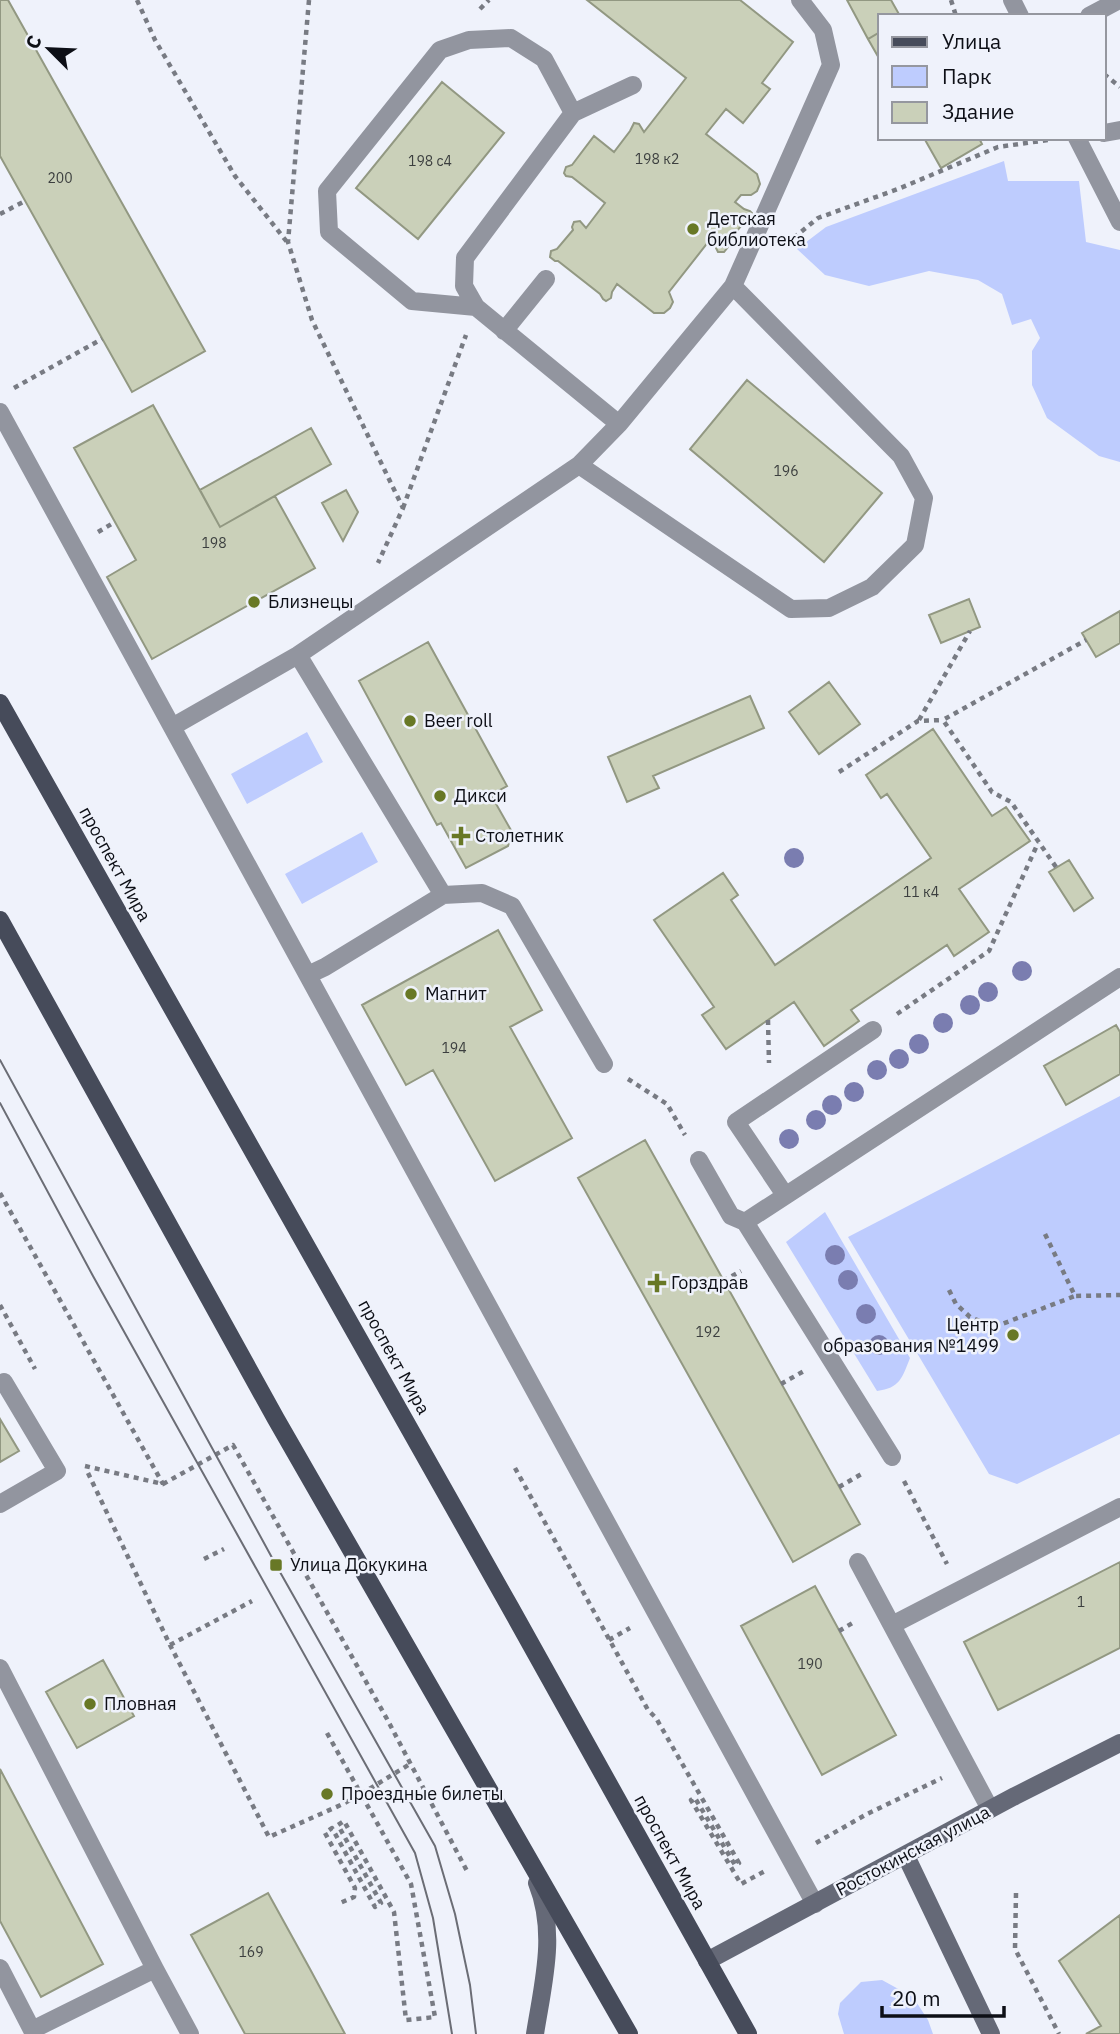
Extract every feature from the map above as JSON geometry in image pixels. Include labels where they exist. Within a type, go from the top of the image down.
[{"type":"main road","name":"проспект Мира","points":[[0,703],[492,1573],[748,2034]]},
{"type":"main road","points":[[0,920],[283,1431],[629,2034]]},
{"type":"street","name":"Ростокинская улица","points":[[707,1961],[990,1809],[1120,1743]]},
{"type":"street","points":[[526,1854],[545,1903],[548,1950],[536,2034]]},
{"type":"street","points":[[906,1856],[991,2034]]},
{"type":"lane","points":[[172,727],[298,655],[579,465],[620,424],[733,286],[831,65],[822,30],[800,0]]},
{"type":"lane","points":[[1093,14],[1119,0]]},
{"type":"lane","points":[[476,307],[412,301],[329,232],[327,191],[440,50],[469,40],[511,37],[544,59],[573,113]]},
{"type":"lane","points":[[620,424],[476,307],[464,286],[465,258],[573,113],[633,85]]},
{"type":"lane","points":[[1078,140],[1120,222]]},
{"type":"lane","points":[[505,331],[545,279]]},
{"type":"lane","points":[[579,465],[791,609],[829,608],[872,587],[915,545],[924,498],[901,456],[733,286]]},
{"type":"lane","points":[[0,412],[816,1904]]},
{"type":"lane","points":[[298,655],[443,895]]},
{"type":"lane","points":[[308,975],[443,895],[482,893],[512,906],[604,1064]]},
{"type":"lane","points":[[745,1222],[1120,977]]},
{"type":"lane","points":[[785,1195],[736,1122],[873,1030]]},
{"type":"lane","points":[[699,1160],[731,1216],[745,1222],[892,1457]]},
{"type":"lane","points":[[0,1504],[57,1471],[4,1382]]},
{"type":"lane","points":[[892,1625],[1120,1507]]},
{"type":"lane","points":[[858,1562],[990,1809]]},
{"type":"lane","points":[[0,1668],[190,2034]]},
{"type":"lane","points":[[0,1968],[32,2030],[155,1969]]},
{"type":"path","points":[[137,0],[155,40],[235,176],[288,242],[312,320],[403,508]]},
{"type":"path","points":[[288,242],[309,0]]},
{"type":"path","points":[[1106,76],[1120,87]]},
{"type":"path","points":[[775,252],[818,218],[998,147],[1050,140]]},
{"type":"path","points":[[0,215],[25,201]]},
{"type":"path","points":[[375,569],[403,508],[476,307]]},
{"type":"path","points":[[6,393],[102,339]]},
{"type":"path","points":[[839,772],[918,721],[970,631]]},
{"type":"path","points":[[918,721],[943,720],[1086,640]]},
{"type":"path","points":[[943,720],[992,792],[1011,802],[1056,867]]},
{"type":"path","points":[[873,1030],[989,951],[1038,843]]},
{"type":"path","points":[[768,1020],[769,1099]]},
{"type":"path","points":[[604,1064],[667,1104],[699,1160]]},
{"type":"path","points":[[0,1193],[163,1484]]},
{"type":"path","points":[[1045,1234],[1075,1296]]},
{"type":"path","points":[[949,1290],[956,1304],[970,1317],[987,1324],[1002,1324],[1075,1296],[1120,1295]]},
{"type":"path","points":[[0,1305],[38,1375]]},
{"type":"path","points":[[411,1764],[343,1804],[269,1837],[170,1645],[84,1465],[163,1484],[233,1445],[411,1764],[467,1871]]},
{"type":"path","points":[[892,1457],[960,1589]]},
{"type":"path","points":[[515,1468],[648,1710],[656,1718],[739,1863],[735,1865],[695,1798],[691,1800],[741,1884],[867,1814],[948,1775]]},
{"type":"path","points":[[204,1559],[224,1549]]},
{"type":"path","points":[[170,1645],[252,1601]]},
{"type":"path","points":[[327,1733],[411,1884],[435,2017],[406,2020],[394,1912],[344,1821],[338,1825],[382,1903],[375,1906],[332,1828],[325,1833],[355,1888],[354,1897],[340,1903]]},
{"type":"path","points":[[1017,1893],[1015,1949],[1059,2034]]},
{"type":"green space","points":[[1004,161],[1008,181],[1079,181],[1086,242],[1120,250],[1120,462],[1099,456],[1047,418],[1032,385],[1032,351],[1040,338],[1031,319],[1012,325],[1002,294],[978,280],[929,271],[869,286],[825,275],[797,249],[826,227]]},
{"type":"green space","points":[[307,732],[323,762],[247,804],[231,774]]},
{"type":"green space","points":[[362,832],[378,862],[302,904],[285,874]]},
{"type":"green space","name":"Центр образования №1499","points":[[1120,1096],[1120,1434],[1017,1484],[989,1474],[848,1237]]},
{"type":"green space","points":[[825,1212],[910,1358],[899,1381],[885,1390],[877,1391],[786,1242]]},
{"type":"green space","points":[[882,1980],[913,1997],[928,2020],[933,2034],[844,2034],[838,2014],[840,2003],[861,1982]]},
{"type":"building","points":[[0,0],[8,0],[205,351],[132,392],[0,156]]},
{"type":"building","points":[[587,0],[740,0],[793,42],[762,83],[770,89],[743,123],[726,109],[706,134],[757,174],[760,184],[757,191],[751,195],[741,195],[735,202],[752,213],[751,219],[745,221],[736,232],[724,252],[718,252],[709,241],[669,292],[673,302],[664,313],[654,313],[617,284],[611,298],[606,301],[550,257],[551,251],[557,249],[573,230],[574,222],[580,221],[586,228],[605,203],[572,177],[566,176],[566,167],[572,165],[594,136],[614,152],[634,123],[639,124],[644,132],[686,78]]},
{"type":"building","points":[[847,0],[891,0],[899,14],[878,14],[878,33],[868,39]]},
{"type":"building","points":[[878,33],[878,56],[868,39]]},
{"type":"building","points":[[442,82],[504,133],[418,239],[356,188]]},
{"type":"building","points":[[925,140],[980,140],[982,144],[941,168]]},
{"type":"building","points":[[747,380],[882,493],[824,562],[690,449]]},
{"type":"building","points":[[153,405],[220,527],[275,496],[315,568],[152,659],[107,577],[136,560],[74,448]]},
{"type":"building","points":[[311,428],[331,464],[220,527],[200,490]]},
{"type":"building","points":[[346,490],[358,512],[343,541],[322,503]]},
{"type":"building","points":[[969,599],[980,627],[941,643],[929,615]]},
{"type":"building","points":[[1120,611],[1120,643],[1096,657],[1082,633]]},
{"type":"building","points":[[428,642],[507,786],[491,795],[512,832],[508,846],[466,868],[441,823],[437,825],[359,681]]},
{"type":"building","points":[[829,682],[860,724],[819,754],[789,712]]},
{"type":"building","points":[[750,696],[764,728],[653,776],[659,788],[627,802],[608,757]]},
{"type":"building","points":[[933,729],[992,816],[1006,807],[1030,841],[959,889],[989,932],[954,956],[947,945],[851,1010],[859,1021],[824,1046],[794,1002],[726,1049],[702,1015],[714,1007],[654,920],[723,873],[738,895],[731,900],[775,965],[931,858],[887,794],[881,798],[866,775]]},
{"type":"building","points":[[1069,860],[1093,898],[1074,911],[1049,872]]},
{"type":"building","points":[[498,930],[542,1010],[510,1027],[572,1138],[495,1181],[433,1070],[406,1085],[362,1005]]},
{"type":"building","points":[[1116,1025],[1120,1032],[1120,1074],[1066,1105],[1044,1066]]},
{"type":"building","points":[[645,1140],[860,1524],[793,1562],[578,1178]]},
{"type":"building","points":[[0,1419],[19,1451],[0,1462]]},
{"type":"building","points":[[1120,1562],[1120,1648],[998,1710],[964,1642]]},
{"type":"building","points":[[815,1586],[896,1735],[822,1775],[741,1626]]},
{"type":"building","name":"Пловная","points":[[103,1660],[134,1716],[77,1748],[46,1692]]},
{"type":"building","points":[[0,1769],[103,1964],[41,1997],[0,1921]]},
{"type":"building","points":[[268,1893],[345,2034],[245,2034],[191,1935]]},
{"type":"building","points":[[1120,1915],[1120,2034],[1086,2034],[1101,2026],[1059,1961]]},
{"type":"tram line","points":[[0,1060],[276,1565],[435,1846],[455,1914],[470,1985],[476,2034]]},
{"type":"tram line","points":[[0,1103],[93,1276],[415,1853],[433,1918],[452,2034]]},
{"type":"place","name":"Детская библиотека","points":[[693,229]]},
{"type":"place","name":"Близнецы","points":[[254,602]]},
{"type":"place","name":"Beer roll","points":[[410,721]]},
{"type":"place","name":"Дикси","points":[[440,796]]},
{"type":"place","name":"Столетник","points":[[461,836]]},
{"type":"place","name":"Магнит","points":[[411,994]]},
{"type":"place","name":"Горздрав","points":[[657,1283]]},
{"type":"place","name":"Центр образования №1499","points":[[1013,1335]]},
{"type":"place","name":"Улица Докукина","points":[[276,1565]]},
{"type":"place","name":"Пловная","points":[[90,1704]]},
{"type":"place","name":"Проездные билеты","points":[[327,1794]]}]
